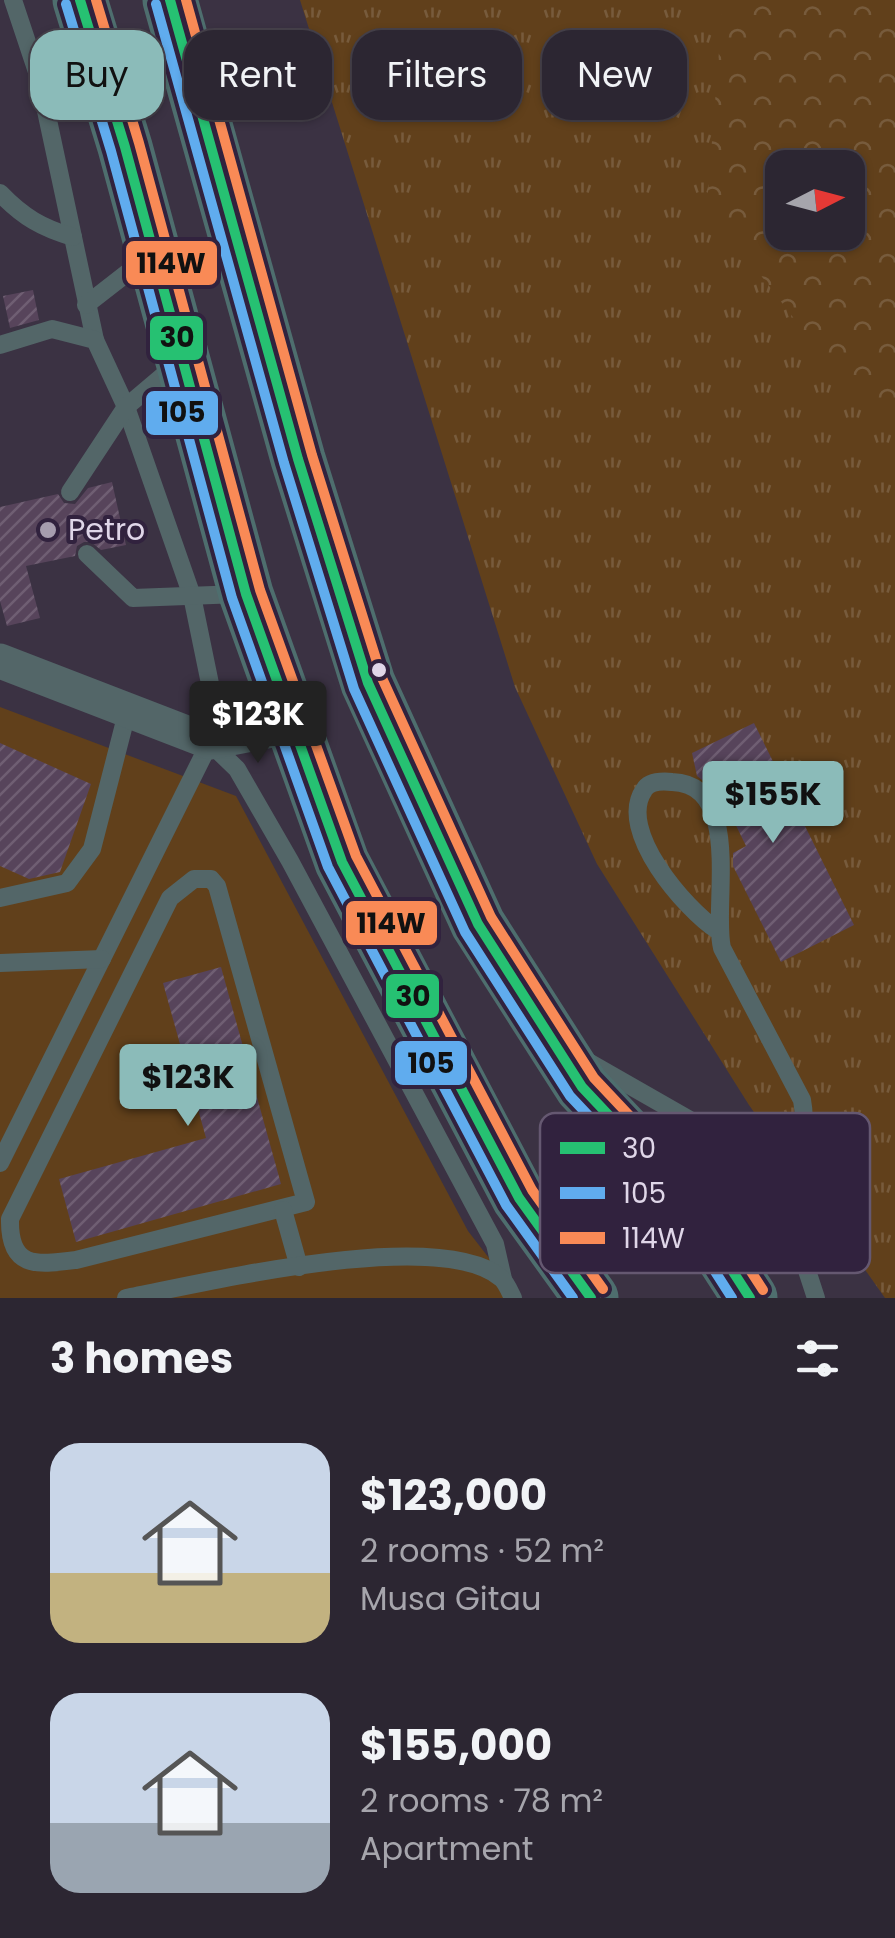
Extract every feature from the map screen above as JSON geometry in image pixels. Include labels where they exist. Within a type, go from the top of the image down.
[{"type":"highway","points":[[80,0],[125,148],[246,594],[342,862],[518,1198],[540,1228]]},
{"type":"highway","points":[[170,0],[298,459],[368,683],[478,924],[582,1087],[606,1113]]},
{"type":"highway","points":[[573,1273],[591,1298]]},
{"type":"highway","points":[[734,1273],[750,1298]]},
{"type":"street","points":[[0,661],[210,742],[293,726]]},
{"type":"lane","points":[[0,1163],[210,742],[215,708],[192,596],[126,406],[96,340],[86,305],[39,78],[13,0]]},
{"type":"lane","points":[[0,193],[22,216],[42,228],[74,238]]},
{"type":"lane","points":[[86,305],[152,253]]},
{"type":"lane","points":[[0,345],[52,329],[96,340]]},
{"type":"lane","points":[[70,492],[126,406],[182,360]]},
{"type":"lane","points":[[87,554],[134,598],[246,594]]},
{"type":"lane","points":[[0,898],[67,883],[92,849],[128,709]]},
{"type":"lane","points":[[210,742],[237,769],[290,861],[495,1244],[502,1279],[513,1298]]},
{"type":"lane","points":[[717,930],[700,919],[651,856],[637,813],[642,792],[650,784],[690,784],[707,799],[723,869],[717,930],[722,948],[802,1100],[804,1113]]},
{"type":"lane","points":[[194,879],[211,880],[218,886],[306,1202],[283,1210],[76,1260],[36,1265],[16,1254],[10,1240],[10,1219],[170,898],[194,879]]},
{"type":"lane","points":[[0,964],[102,959]]},
{"type":"lane","points":[[557,1048],[682,1113]]},
{"type":"lane","points":[[283,1210],[299,1267]]},
{"type":"lane","points":[[126,1298],[396,1254],[468,1263],[502,1279]]},
{"type":"lane","points":[[808,1273],[816,1298]]},
{"type":"green space","points":[[300,0],[895,0],[895,1298],[885,1298],[867,1273],[870,1113],[755,1113],[597,864],[515,687],[332,102],[332,30],[309,30]]},
{"type":"green space","points":[[723,0],[879,0],[895,5],[895,398],[857,401],[707,205]]},
{"type":"green space","points":[[0,707],[236,796],[468,1231],[520,1298],[0,1298]]},
{"type":"building","points":[[33,290],[39,320],[10,328],[3,296]]},
{"type":"building","points":[[112,482],[126,545],[101,550],[84,542],[77,546],[75,556],[26,566],[40,618],[7,626],[0,601],[0,507],[58,494],[64,503],[75,504],[88,488]]},
{"type":"building","points":[[754,723],[854,925],[781,962],[733,866],[733,853],[746,846],[721,795],[697,776],[692,753]]},
{"type":"building","points":[[0,743],[91,784],[60,872],[29,879],[0,866]]},
{"type":"building","points":[[221,967],[281,1184],[76,1242],[59,1179],[206,1138],[163,983]]},
{"type":"transit line","name":"30","points":[[80,0],[125,147],[246,594],[342,862],[519,1198],[540,1227]]},
{"type":"transit line","name":"114W","points":[[96,0],[139,143],[260,590],[356,856],[540,1201]]},
{"type":"transit line","name":"30","points":[[170,0],[298,459],[368,683],[478,924],[582,1087],[606,1113]]},
{"type":"transit line","name":"114W","points":[[186,0],[312,455],[382,678],[491,917],[594,1078],[627,1113]]},
{"type":"transit line","name":"105","points":[[66,4],[111,151],[232,598],[328,867],[506,1205],[540,1252]]},
{"type":"transit line","name":"105","points":[[156,4],[284,463],[354,689],[465,932],[570,1096],[586,1113]]},
{"type":"transit line","name":"105","points":[[555,1273],[573,1298]]},
{"type":"transit line","name":"30","points":[[573,1273],[591,1298]]},
{"type":"transit line","name":"114W","points":[[592,1273],[603,1289]]},
{"type":"transit line","name":"105","points":[[716,1273],[732,1298]]},
{"type":"transit line","name":"30","points":[[734,1273],[750,1298]]},
{"type":"transit line","name":"114W","points":[[752,1273],[763,1290]]},
{"type":"place","name":"Petro","points":[[48,530]]}]
